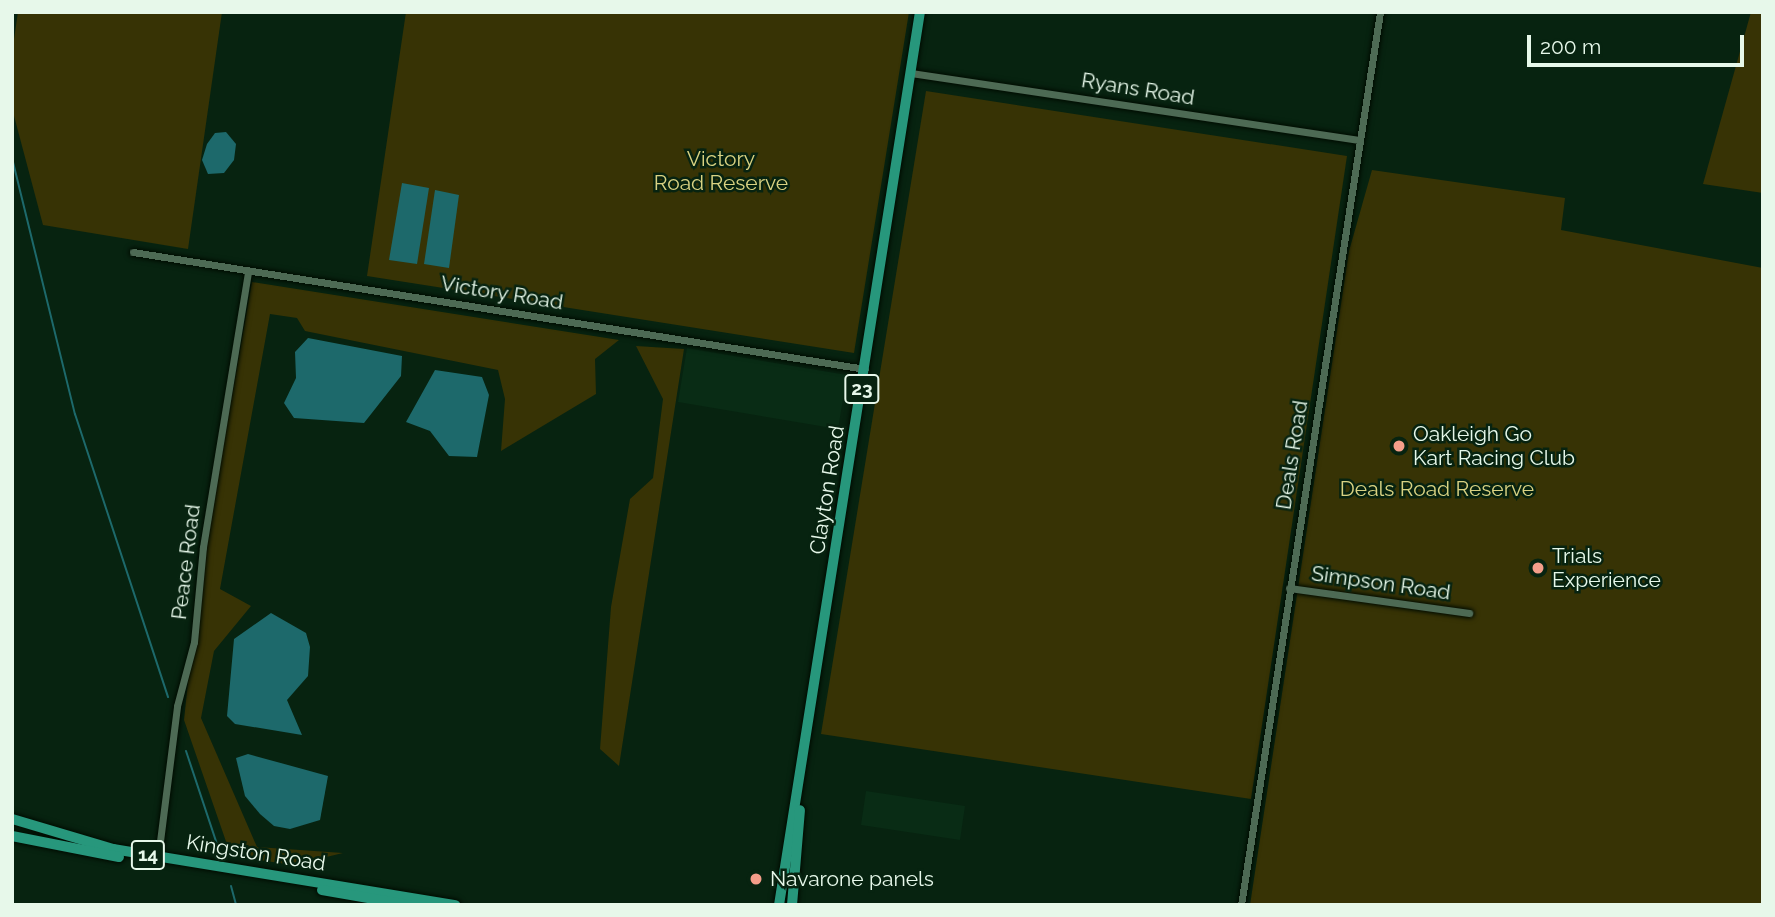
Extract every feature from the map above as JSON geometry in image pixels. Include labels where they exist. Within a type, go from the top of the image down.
[{"type":"main road","name":"Clayton Road","points":[[779,905],[920,12]]},
{"type":"main road","name":"Clayton Road","points":[[794,899],[803,766]]},
{"type":"main road","name":"Kingston Road","points":[[12,819],[87,843],[157,860],[409,905]]},
{"type":"main road","points":[[12,825],[67,843],[68,849]]},
{"type":"main road","name":"Kingston Road","points":[[12,836],[68,849],[455,905]]},
{"type":"main road","points":[[782,886],[794,899]]},
{"type":"street","name":"Deals Road","points":[[1241,905],[1380,12]]},
{"type":"street","name":"Ryans Road","points":[[911,73],[1359,140]]},
{"type":"street","name":"Victory Road","points":[[133,252],[865,369]]},
{"type":"street","name":"Peace Road","points":[[157,860],[177,706],[194,642],[203,547],[248,271]]},
{"type":"street","name":"Simpson Road","points":[[1289,588],[1469,613]]},
{"type":"shaded area","points":[[687,348],[847,375],[838,429],[678,402]]},
{"type":"shaded area","points":[[866,791],[965,806],[960,840],[861,825]]},
{"type":"green space","points":[[18,12],[222,12],[188,249],[43,225],[13,112],[13,46]]},
{"type":"green space","name":"Victory Road Reserve","points":[[406,12],[909,12],[854,353],[367,276]]},
{"type":"green space","points":[[1751,12],[1763,12],[1763,193],[1703,184]]},
{"type":"green space","points":[[926,91],[1347,156],[1251,799],[821,734]]},
{"type":"green space","name":"Deals Road Reserve","points":[[1372,170],[1565,198],[1561,230],[1763,268],[1763,905],[1250,905],[1349,251]]},
{"type":"green space","points":[[252,282],[619,340],[595,359],[596,394],[501,451],[505,399],[498,370],[305,331],[297,318],[270,314],[220,589],[251,606],[214,651],[201,718],[257,847],[343,853],[293,865],[231,856],[184,720],[197,596]]},
{"type":"green space","points":[[636,346],[684,349],[619,766],[600,749],[611,607],[630,499],[653,478],[663,399]]},
{"type":"water","points":[[226,132],[236,144],[234,160],[224,173],[208,174],[202,160],[207,144],[215,133]]},
{"type":"water","points":[[402,183],[429,188],[417,264],[389,260]]},
{"type":"water","points":[[435,190],[459,195],[449,268],[424,264]]},
{"type":"water","points":[[308,338],[402,356],[401,376],[364,423],[294,418],[284,403],[296,378],[295,352]]},
{"type":"water","points":[[435,370],[482,377],[489,395],[477,457],[449,456],[430,431],[406,422]]},
{"type":"water","points":[[271,613],[306,633],[310,647],[308,676],[287,700],[302,735],[235,724],[227,716],[234,639]]},
{"type":"water","points":[[248,754],[328,776],[320,820],[290,829],[274,826],[260,814],[245,796],[236,758]]},
{"type":"waterway","points":[[12,158],[75,414],[168,697]]},
{"type":"waterway","points":[[186,751],[221,856]]},
{"type":"waterway","points":[[231,886],[236,905]]},
{"type":"place","name":"Oakleigh Go Kart Racing Club","points":[[1399,446]]},
{"type":"place","name":"Trials Experience","points":[[1538,568]]},
{"type":"place","name":"Navarone panels","points":[[756,879]]}]
